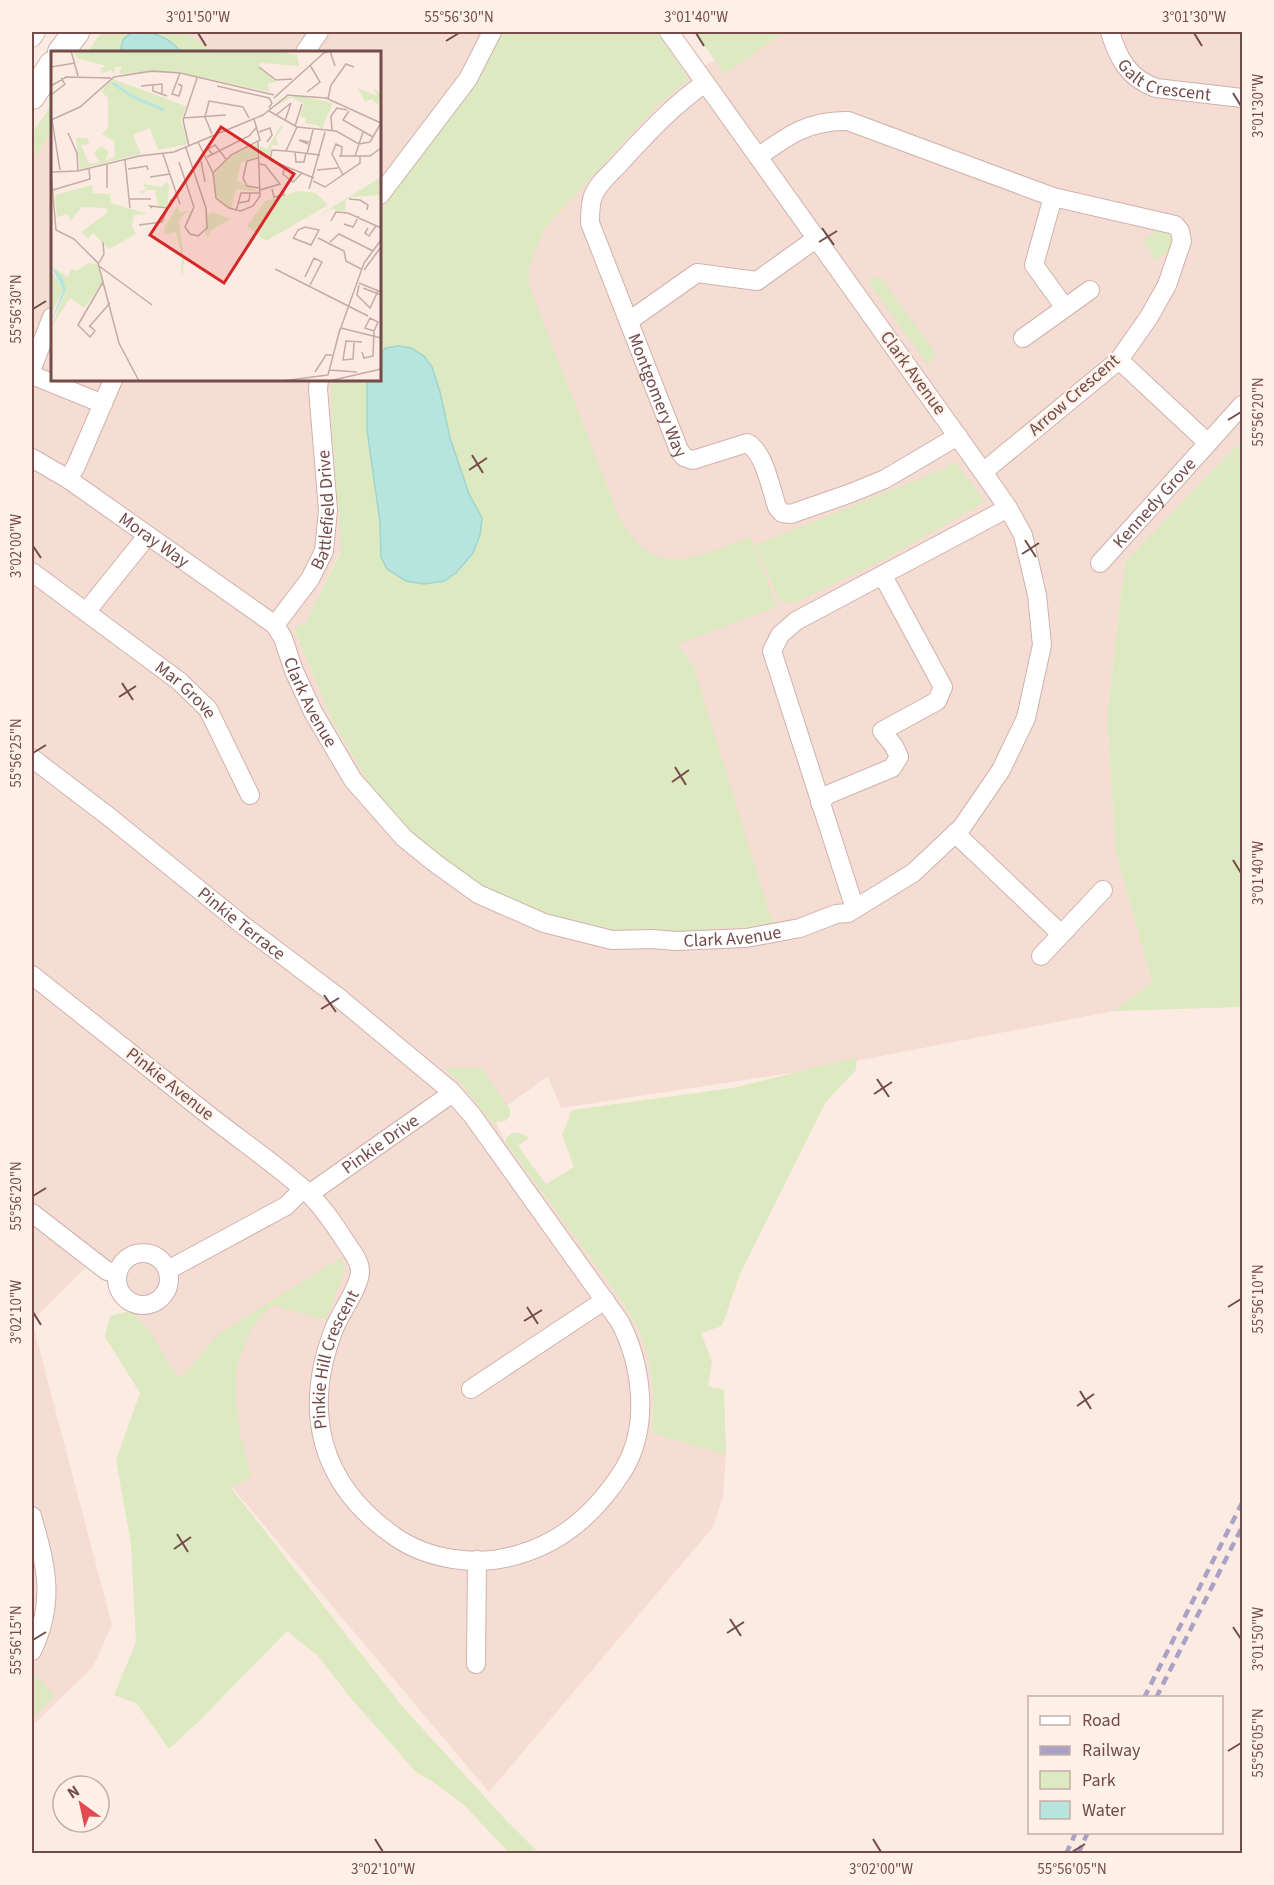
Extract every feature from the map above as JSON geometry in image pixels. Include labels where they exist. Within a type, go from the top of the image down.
[{"type":"main road","points":[[62,51],[76,32]]},
{"type":"main road","points":[[32,96],[51,67]]},
{"type":"street","points":[[32,38],[36,32]]},
{"type":"street","points":[[306,51],[319,32]]},
{"type":"street","points":[[381,194],[468,79],[492,32]]},
{"type":"street","name":"Clark Avenue","points":[[275,625],[283,638],[294,671],[313,712],[352,780],[404,838],[478,894],[497,904],[544,923],[612,940],[652,939],[676,942],[746,938],[800,928],[855,909],[913,873],[962,826],[1001,770],[1026,718],[1042,645],[1037,595],[1023,535],[1008,508],[958,436],[669,32]]},
{"type":"street","name":"Galt Crescent","points":[[1110,32],[1117,55],[1125,68],[1143,83],[1156,88],[1242,98]]},
{"type":"street","name":"Montgomery Way","points":[[705,83],[681,99],[661,118],[602,182],[593,195],[590,210],[590,223],[679,450],[684,457],[693,460],[747,443],[753,446],[759,454],[777,507],[782,513],[791,514],[885,479],[958,436]]},
{"type":"street","name":"Arrow Crescent","points":[[758,157],[801,128],[833,120],[848,121],[1053,197],[1175,225],[1180,231],[1182,241],[1167,285],[1149,317],[1119,360],[983,472]]},
{"type":"street","points":[[1053,197],[1034,265],[1065,308]]},
{"type":"street","points":[[629,321],[697,273],[757,281],[817,238]]},
{"type":"street","points":[[1023,338],[1090,290]]},
{"type":"street","points":[[32,368],[51,320]]},
{"type":"street","name":"Kennedy Grove","points":[[1119,360],[1208,443]]},
{"type":"street","points":[[32,375],[103,404]]},
{"type":"street","points":[[68,479],[76,466],[113,381]]},
{"type":"street","name":"Battlefield Drive","points":[[275,625],[310,579],[324,551],[328,510],[319,381]]},
{"type":"street","name":"Kennedy Grove","points":[[1100,563],[1242,405]]},
{"type":"street","name":"Moray Way","points":[[32,458],[68,479],[275,625]]},
{"type":"street","points":[[855,909],[772,651],[780,635],[796,621],[1008,508]]},
{"type":"street","points":[[86,612],[147,536]]},
{"type":"street","name":"Mar Grove","points":[[32,572],[200,699],[208,709],[250,795]]},
{"type":"street","points":[[820,803],[827,795],[892,768],[899,757],[894,746],[882,731],[937,701],[944,687],[883,576]]},
{"type":"street","name":"Pinkie Terrace","points":[[32,758],[244,926],[338,996],[451,1091]]},
{"type":"street","points":[[955,833],[1061,934]]},
{"type":"street","points":[[1041,956],[1103,890]]},
{"type":"street","name":"Pinkie Avenue","points":[[32,975],[306,1192]]},
{"type":"street","name":"Pinkie Drive","points":[[168,1270],[286,1206],[444,1099],[451,1091]]},
{"type":"street","name":"Pinkie Hill Crescent","points":[[306,1192],[346,1242],[358,1261],[360,1270],[330,1340],[319,1387],[318,1410],[321,1434],[329,1458],[358,1505],[377,1524],[402,1542],[427,1553],[451,1559],[496,1560],[516,1556],[567,1532],[591,1512],[611,1490],[627,1464],[638,1431],[639,1377],[627,1336],[605,1299],[472,1115],[451,1091]]},
{"type":"street","points":[[32,1213],[107,1271],[117,1273]]},
{"type":"street","points":[[142,1253],[158,1257],[168,1270],[170,1278],[165,1294],[160,1300],[145,1306],[129,1302],[118,1290],[117,1273],[126,1259],[142,1253]]},
{"type":"street","points":[[471,1389],[605,1299]]},
{"type":"street","points":[[32,1516],[42,1554],[47,1590],[44,1622],[32,1650]]},
{"type":"street","points":[[476,1664],[477,1560]]},
{"type":"shaded area","points":[[172,32],[521,32],[381,228],[381,51],[198,51]]},
{"type":"shaded area","points":[[765,32],[1242,32],[1242,440],[1125,562],[1107,715],[1116,853],[1152,982],[1114,1011],[804,1071],[561,1108],[548,1076],[493,1116],[505,1142],[619,1297],[638,1328],[649,1359],[653,1392],[652,1433],[726,1455],[723,1497],[713,1527],[489,1792],[236,1492],[172,1388],[131,1313],[91,1262],[32,1321],[32,135],[51,107],[51,381],[338,381],[344,543],[306,622],[294,629],[333,722],[384,809],[694,667],[629,572],[523,283],[541,232],[668,86]]},
{"type":"shaded area","points":[[32,1321],[112,1625],[93,1667],[32,1726]]},
{"type":"green space","points":[[102,32],[183,32],[212,51],[88,51]]},
{"type":"green space","points":[[501,32],[657,32],[686,74],[688,80],[659,104],[544,229],[529,267],[529,285],[619,517],[633,538],[647,551],[662,558],[677,559],[711,552],[751,537],[777,607],[678,644],[694,667],[773,925],[636,934],[558,918],[476,885],[384,809],[333,722],[294,629],[306,622],[340,553],[331,381],[381,381],[381,212],[389,198],[479,76]]},
{"type":"green space","points":[[694,32],[784,32],[725,74]]},
{"type":"green space","points":[[51,105],[51,132],[32,161],[32,133]]},
{"type":"green space","points":[[1159,229],[1171,236],[1172,244],[1169,250],[1155,260],[1143,240]]},
{"type":"green space","points":[[877,277],[882,279],[935,352],[935,357],[928,365],[869,283]]},
{"type":"green space","points":[[1242,440],[1242,1007],[1114,1011],[1152,982],[1116,853],[1107,715],[1125,562]]},
{"type":"green space","points":[[955,462],[985,502],[885,559],[795,603],[780,601],[755,545],[939,471]]},
{"type":"green space","points":[[857,1057],[856,1070],[825,1103],[740,1274],[722,1326],[701,1333],[712,1361],[708,1387],[724,1389],[726,1455],[652,1433],[653,1392],[649,1359],[638,1328],[619,1297],[505,1142],[507,1138],[515,1133],[529,1138],[518,1146],[546,1184],[574,1167],[562,1135],[572,1110],[733,1088]]},
{"type":"green space","points":[[444,1068],[482,1068],[510,1110],[510,1116],[505,1121],[492,1123],[462,1084]]},
{"type":"green space","points":[[342,1257],[345,1270],[326,1320],[271,1305],[250,1331],[237,1366],[236,1400],[240,1435],[252,1476],[231,1488],[402,1706],[539,1853],[509,1853],[465,1806],[416,1772],[354,1702],[318,1656],[287,1631],[169,1749],[136,1703],[114,1695],[136,1642],[131,1544],[116,1460],[140,1393],[105,1337],[110,1316],[130,1311],[148,1329],[176,1375],[182,1377],[218,1334]]},
{"type":"green space","points":[[32,1672],[55,1696],[32,1719]]},
{"type":"water","points":[[136,32],[161,36],[180,51],[121,51],[124,39]]},
{"type":"water","points":[[398,346],[411,348],[424,356],[432,367],[450,438],[469,494],[482,518],[480,535],[473,553],[456,573],[444,581],[424,584],[406,581],[387,569],[381,557],[380,522],[367,430],[367,381],[381,381],[381,352],[386,348]]},
{"type":"railway","points":[[1145,1696],[1242,1503]]},
{"type":"railway","points":[[1157,1696],[1242,1527]]},
{"type":"railway","points":[[1066,1854],[1075,1834]]},
{"type":"railway","points":[[1078,1854],[1087,1834]]}]
